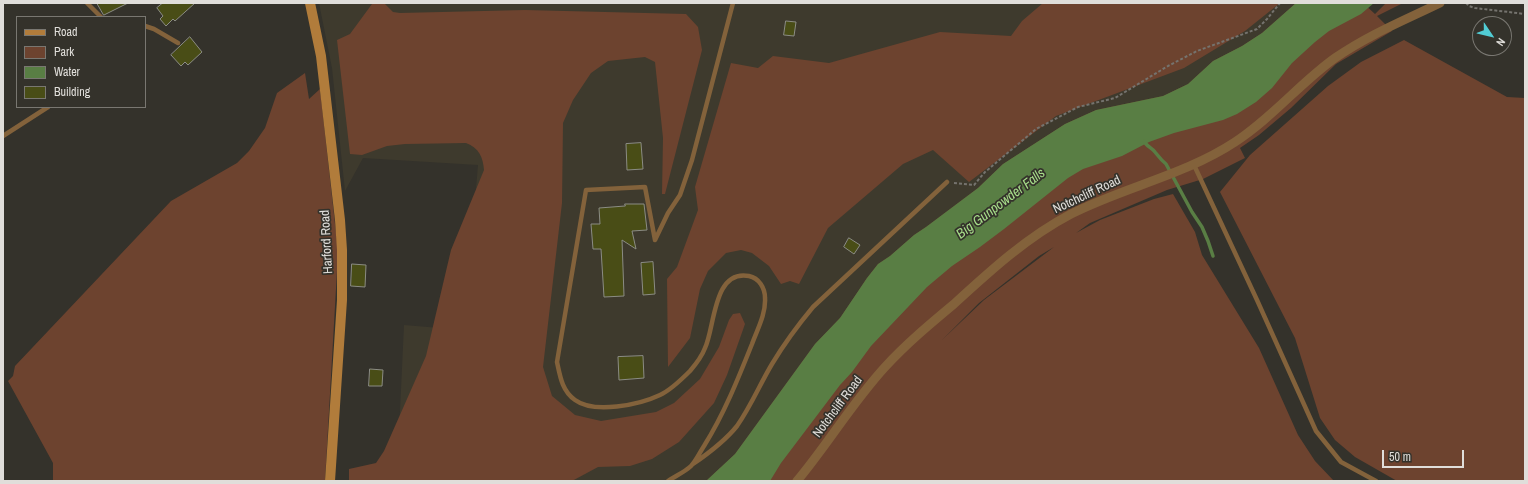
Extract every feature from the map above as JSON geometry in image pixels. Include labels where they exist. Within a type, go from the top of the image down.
[{"type":"main road","name":"Harford Road","points":[[310,3],[321,56],[342,250],[342,300],[330,481]]},
{"type":"street","name":"Notchcliff Road","points":[[797,481],[884,368],[904,348],[1029,240],[1070,215],[1096,203],[1194,165],[1216,154],[1243,137],[1340,55],[1365,39],[1440,3]]},
{"type":"lane","points":[[87,3],[99,16]]},
{"type":"lane","points":[[691,466],[717,425],[738,380],[762,317],[765,299],[762,286],[754,277],[742,275],[731,279],[723,289],[717,299],[706,348],[696,365],[681,380],[661,395],[637,404],[605,407],[588,405],[575,400],[566,391],[561,381],[557,362],[586,190],[645,187],[655,240],[668,214],[680,195],[690,167],[733,3]]},
{"type":"lane","points":[[146,26],[154,29],[178,43]]},
{"type":"lane","points":[[3,136],[46,108]]},
{"type":"lane","points":[[1194,165],[1316,431],[1341,462],[1376,481]]},
{"type":"lane","points":[[668,481],[691,466],[718,445],[736,426],[772,364],[796,328],[813,307],[946,182]]},
{"type":"path","points":[[946,182],[974,185],[985,172],[1036,129],[1078,107],[1114,98],[1168,66],[1197,51],[1257,29],[1280,3]]},
{"type":"path","points":[[1466,3],[1468,6],[1475,8],[1525,14]]},
{"type":"shaded area","points":[[319,3],[1296,3],[1262,33],[1242,46],[1213,61],[1188,84],[1163,96],[1096,110],[1065,124],[1003,164],[978,188],[914,235],[890,256],[878,264],[840,318],[815,344],[735,454],[706,481],[380,481],[398,454],[404,325],[464,330],[478,165],[363,158],[345,191],[332,68]]},
{"type":"green space","points":[[384,3],[393,12],[400,13],[525,10],[686,14],[698,27],[702,50],[665,194],[662,194],[663,138],[655,62],[645,57],[608,61],[591,73],[573,100],[563,123],[562,203],[543,367],[552,396],[575,415],[601,421],[656,412],[674,403],[700,379],[719,347],[729,320],[733,314],[740,313],[745,324],[727,375],[714,403],[679,442],[652,459],[630,466],[598,467],[572,481],[349,481],[349,469],[376,463],[384,451],[426,356],[451,250],[484,170],[483,161],[480,154],[477,150],[466,143],[405,144],[387,146],[362,155],[350,154],[337,40],[350,34],[372,4]]},
{"type":"green space","points":[[1043,3],[1280,3],[1245,31],[1184,68],[1056,116],[969,182],[933,150],[903,164],[828,228],[799,284],[790,281],[781,284],[769,266],[752,253],[741,250],[726,253],[708,271],[700,289],[690,338],[668,367],[667,279],[677,267],[698,210],[695,187],[731,63],[758,68],[773,56],[829,63],[940,32],[1011,36],[1022,21]]},
{"type":"green space","points":[[1296,3],[1363,3],[1375,14],[1386,3],[1403,3],[1377,16],[1392,31],[1336,64],[1291,108],[1259,135],[1240,148],[1245,158],[1203,179],[1167,190],[1090,223],[1076,233],[1100,220],[1154,199],[1173,194],[1195,232],[1202,255],[1259,348],[1298,435],[1315,461],[1334,481],[706,481],[735,454],[815,344],[840,318],[878,264],[890,256],[914,235],[978,188],[1003,164],[1065,124],[1096,110],[1163,96],[1188,84],[1213,61],[1242,46],[1262,33]],"holes":[[[1054,247],[984,300],[942,340],[979,303],[1039,256]]]},
{"type":"green space","points":[[1404,40],[1507,97],[1525,98],[1525,481],[1397,481],[1355,457],[1335,440],[1320,418],[1295,338],[1220,192],[1250,155],[1328,86],[1361,62]]},
{"type":"green space","points":[[305,73],[309,99],[320,89],[337,242],[337,271],[325,481],[53,481],[53,463],[8,381],[13,376],[15,366],[171,201],[237,163],[249,151],[265,128],[277,93]]},
{"type":"water","name":"Big Gunpowder Falls","points":[[1296,3],[1374,3],[1361,14],[1329,31],[1315,42],[1292,63],[1272,88],[1256,102],[1237,114],[1223,120],[1174,133],[1149,142],[1122,156],[1083,169],[1068,178],[1004,229],[952,266],[927,287],[871,346],[781,463],[770,481],[706,481],[735,454],[815,344],[840,318],[878,264],[890,256],[914,235],[978,188],[1003,164],[1065,124],[1096,110],[1163,96],[1188,84],[1213,61],[1242,46],[1262,33]]},
{"type":"building","points":[[97,3],[128,3],[104,15]]},
{"type":"building","points":[[163,3],[195,3],[175,21],[173,19],[166,26],[160,19],[163,16],[157,8]]},
{"type":"building","points":[[786,21],[796,22],[794,36],[784,35]]},
{"type":"building","points":[[190,37],[202,52],[188,65],[185,62],[181,66],[171,55]]},
{"type":"building","points":[[641,143],[643,169],[627,170],[626,144]]},
{"type":"building","points":[[625,204],[644,204],[647,230],[632,231],[636,249],[622,240],[624,296],[604,297],[601,249],[593,249],[591,224],[600,224],[599,208],[625,206]]},
{"type":"building","points":[[849,238],[860,245],[854,254],[844,247]]},
{"type":"building","points":[[653,262],[655,294],[643,295],[641,263]]},
{"type":"building","points":[[352,264],[366,265],[365,287],[351,286]]},
{"type":"building","points":[[643,356],[644,378],[619,380],[618,357]]},
{"type":"building","points":[[370,369],[383,370],[382,386],[369,386]]},
{"type":"waterway","points":[[1144,141],[1166,164],[1192,212],[1202,227],[1213,256]]}]
